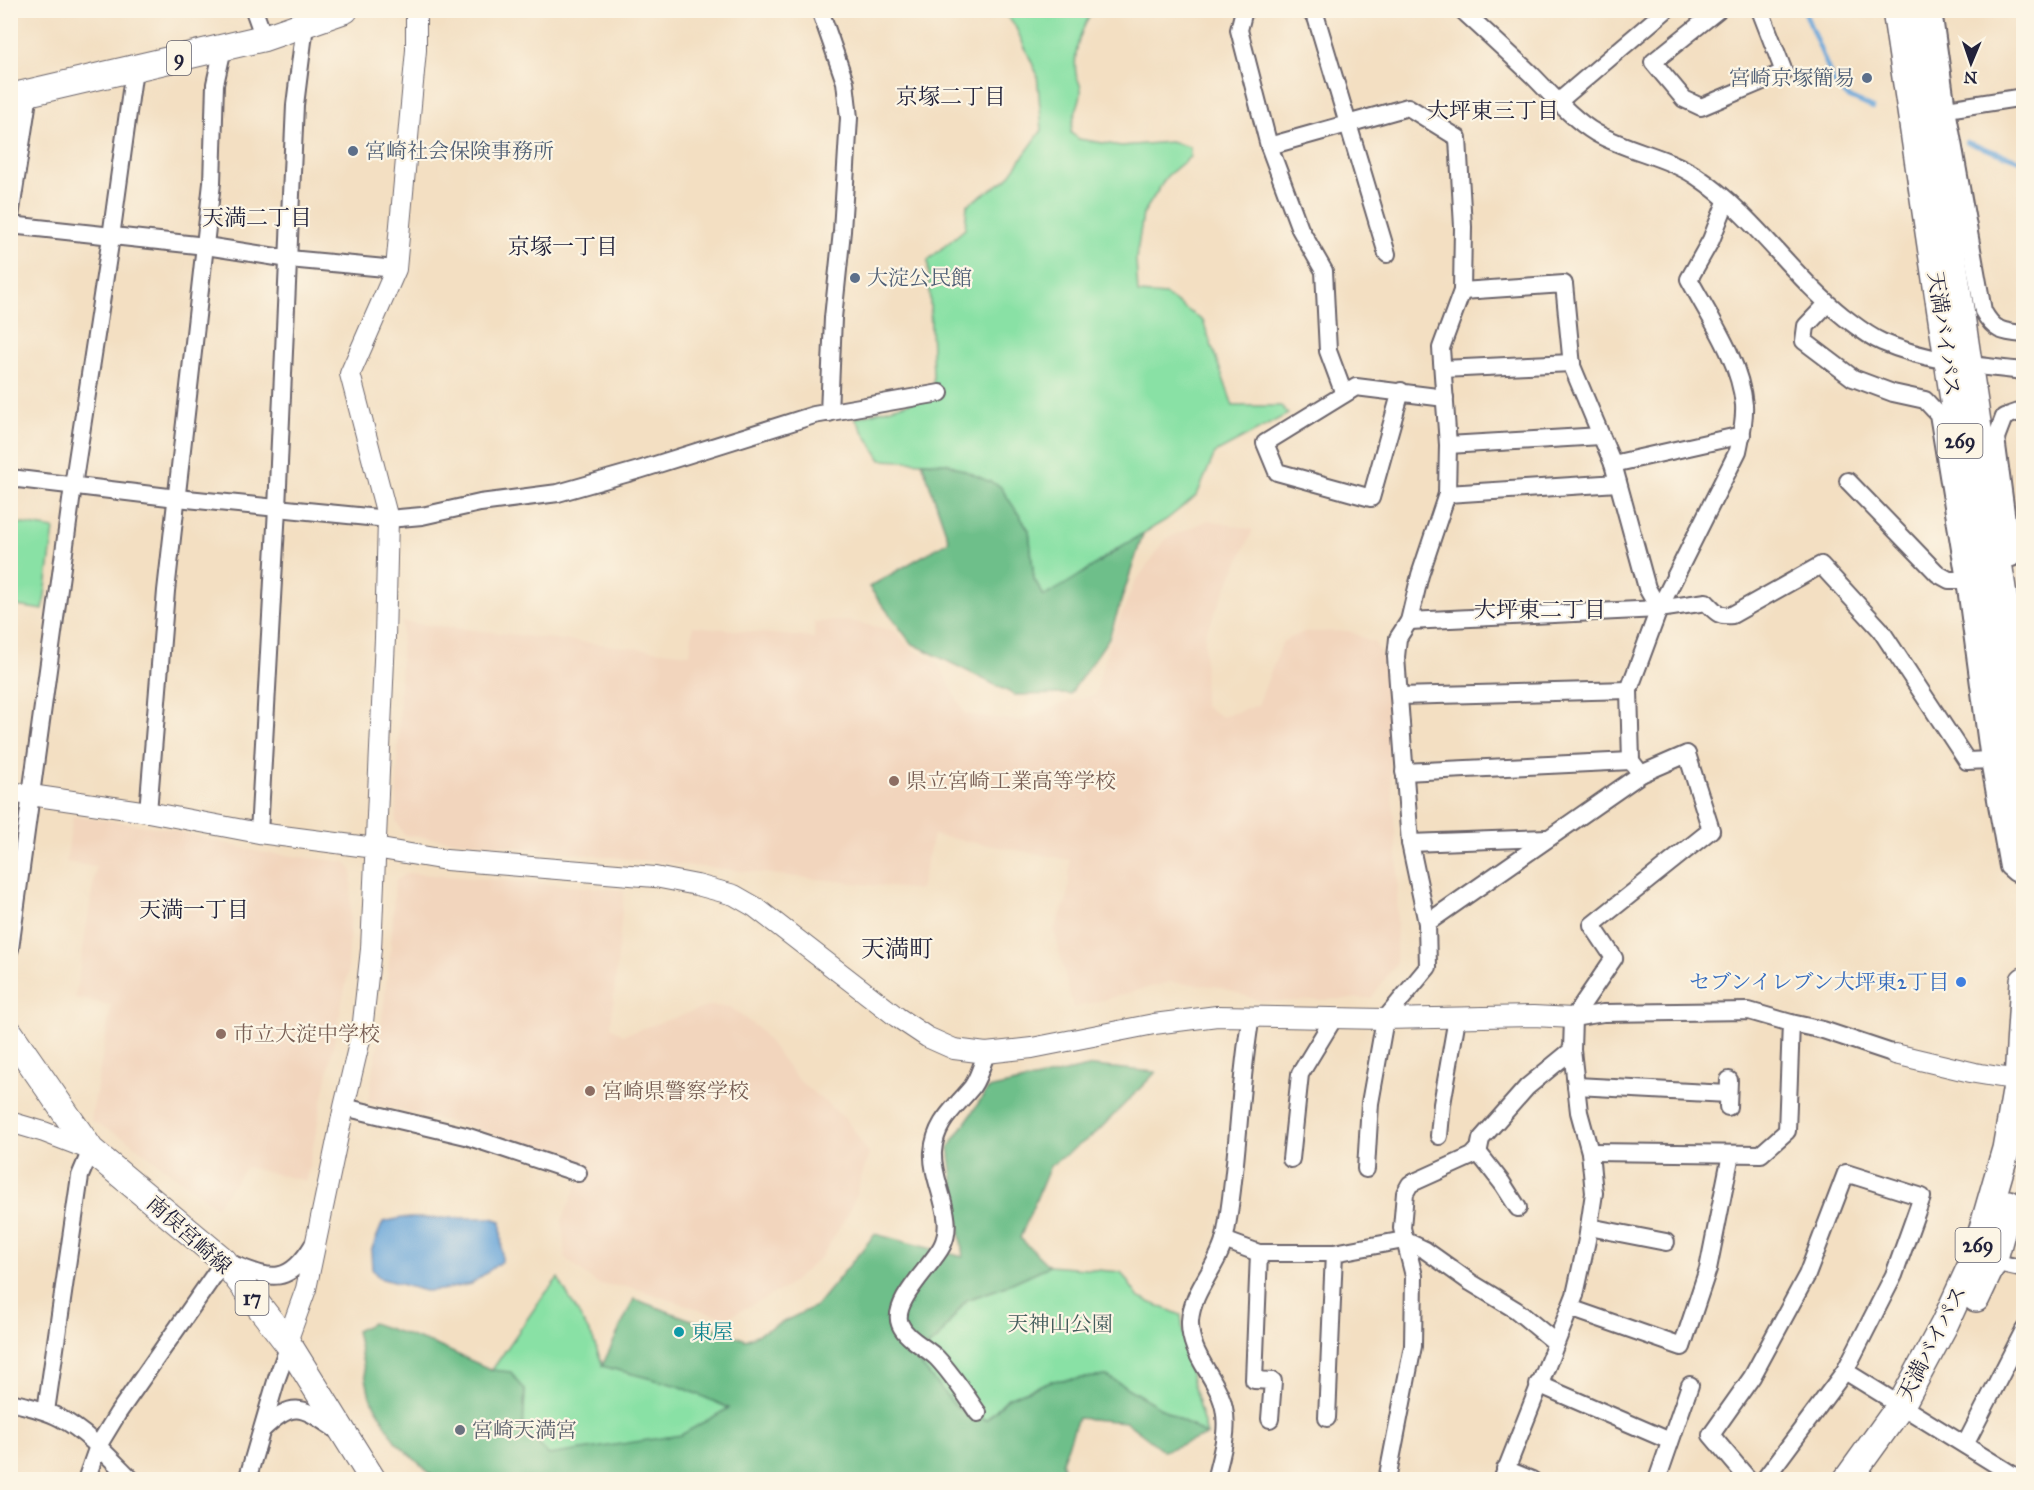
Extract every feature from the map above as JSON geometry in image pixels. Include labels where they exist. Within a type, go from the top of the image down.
[{"type":"highway","name":"天満バイパス","points":[[1896,10],[1958,363],[2012,561],[2024,735]]},
{"type":"highway","name":"天満バイパス","points":[[1915,10],[2024,872]]},
{"type":"highway","name":"天満バイパス","points":[[1871,1479],[1908,1410],[1974,1260],[2006,1149],[2021,1080],[2024,981]]},
{"type":"highway","name":"天満バイパス","points":[[1847,1479],[1908,1410],[1963,1328],[1993,1262],[2024,1151]]},
{"type":"main road","name":"9","points":[[20,95],[264,38],[345,10]]},
{"type":"main road","name":"南俣宮崎線","points":[[10,1033],[91,1150],[224,1261],[289,1345],[373,1479]]},
{"type":"street","points":[[254,10],[264,38]]},
{"type":"street","points":[[247,1479],[289,1345],[289,1336],[306,1289],[362,1031],[371,949],[388,519],[350,374],[396,269],[416,50],[416,10]]},
{"type":"street","points":[[820,10],[845,82],[849,118],[842,231],[833,318],[829,413]]},
{"type":"street","points":[[1244,10],[1239,30],[1269,146],[1300,229],[1324,271],[1328,351],[1344,394]]},
{"type":"street","points":[[1308,10],[1316,17],[1387,254]]},
{"type":"street","points":[[1462,10],[1558,102],[1596,133],[1664,159],[1696,176],[1726,201],[1827,303],[1864,332],[1881,342],[1958,363],[2024,371]]},
{"type":"street","points":[[1558,102],[1666,10]]},
{"type":"street","points":[[1718,10],[1653,62],[1684,99],[1701,106],[1784,72],[1760,10]]},
{"type":"street","points":[[1933,10],[1947,109],[1983,311],[1990,324],[2004,332],[2024,334]]},
{"type":"street","points":[[259,833],[277,508],[295,105],[305,25]]},
{"type":"street","points":[[148,812],[166,591],[212,183],[215,84],[223,48]]},
{"type":"street","points":[[10,949],[33,796],[73,486],[134,69]]},
{"type":"street","points":[[10,218],[20,95]]},
{"type":"street","points":[[1947,109],[2024,97]]},
{"type":"street","points":[[1269,146],[1408,107],[1458,138],[1463,227],[1462,291],[1441,348],[1448,444],[1447,494],[1420,575],[1409,621],[1398,638],[1396,657],[1410,843],[1427,923],[1428,968],[1385,1019],[1370,1103],[1366,1169]]},
{"type":"street","points":[[1636,767],[1629,690],[1659,609],[1738,451],[1742,435],[1744,405],[1738,378],[1727,348],[1689,279],[1711,240],[1726,201]]},
{"type":"street","points":[[10,225],[206,246],[289,259],[396,269]]},
{"type":"street","points":[[1462,291],[1564,284],[1572,363],[1613,464],[1647,588],[1659,609]]},
{"type":"street","points":[[1827,303],[1806,326],[1804,341],[1853,378],[1893,393],[1925,400],[1938,414],[1965,580],[1989,760],[2008,867],[2015,873],[2024,872]]},
{"type":"street","points":[[1443,369],[1572,363]]},
{"type":"street","points":[[1401,391],[1371,498],[1277,472],[1265,443],[1356,387],[1401,391],[1445,398]]},
{"type":"street","points":[[10,478],[177,498],[388,519],[422,516],[480,502],[558,493],[814,415],[940,393]]},
{"type":"street","points":[[2012,561],[1996,438],[2004,417],[2024,410]]},
{"type":"street","points":[[1613,464],[1742,435]]},
{"type":"street","points":[[1448,444],[1601,436]]},
{"type":"street","points":[[1848,481],[1938,574],[1949,580],[1965,580]]},
{"type":"street","points":[[1447,494],[1618,483]]},
{"type":"street","points":[[1409,621],[1659,609],[1707,602],[1716,613],[1723,616],[1732,615],[1821,565],[1880,628],[1967,761],[1989,760]]},
{"type":"street","points":[[1399,696],[1629,690]]},
{"type":"street","points":[[1404,772],[1636,767],[1687,754],[1711,830],[1592,925],[1614,958],[1573,1018],[1572,1050],[1579,1112],[1590,1152],[1594,1193],[1575,1294],[1503,1474],[1532,1479]]},
{"type":"street","points":[[1427,923],[1549,838],[1636,767]]},
{"type":"street","points":[[10,792],[148,812],[259,833],[446,860],[655,877],[734,895],[755,907],[897,1017],[927,1037],[954,1049],[986,1053],[1041,1047],[1186,1019],[1217,1016],[1385,1019],[1533,1016],[1573,1018],[1603,1013],[1749,1011],[1823,1030],[1895,1054],[1975,1073],[2021,1080]]},
{"type":"street","points":[[1410,843],[1549,838]]},
{"type":"street","points":[[1215,1479],[1225,1443],[1225,1419],[1221,1397],[1192,1347],[1190,1320],[1197,1296],[1224,1240],[1233,1181],[1244,1056],[1251,1016]]},
{"type":"street","points":[[1291,1159],[1300,1074],[1334,1018]]},
{"type":"street","points":[[1439,1136],[1442,1104],[1457,1018]]},
{"type":"street","points":[[1590,1152],[1761,1154],[1787,1131],[1791,1023]]},
{"type":"street","points":[[1387,1479],[1413,1346],[1414,1276],[1404,1240],[1402,1217],[1405,1193],[1410,1184],[1472,1156],[1477,1151],[1481,1139],[1527,1087],[1572,1050]]},
{"type":"street","points":[[978,1413],[953,1375],[934,1355],[909,1335],[901,1326],[898,1316],[903,1302],[942,1246],[946,1234],[946,1219],[933,1166],[935,1137],[943,1119],[973,1085],[982,1068],[986,1053]]},
{"type":"street","points":[[1576,1086],[1728,1094]]},
{"type":"street","points":[[344,1107],[466,1136],[578,1173]]},
{"type":"street","points":[[10,1122],[91,1150],[80,1176],[46,1411]]},
{"type":"street","points":[[1477,1151],[1518,1208]]},
{"type":"street","points":[[1570,1308],[1682,1347],[1708,1269],[1731,1154]]},
{"type":"street","points":[[1749,1479],[1711,1435],[1752,1377],[1807,1275],[1846,1173],[1922,1197],[1894,1275],[1845,1371],[1764,1479]]},
{"type":"street","points":[[1589,1227],[1666,1242]]},
{"type":"street","points":[[86,1479],[98,1446],[150,1365],[224,1261],[261,1275],[278,1276],[290,1273],[301,1263],[316,1239]]},
{"type":"street","points":[[1224,1240],[1259,1253],[1334,1252],[1404,1240],[1425,1250],[1470,1282],[1516,1310],[1555,1342]]},
{"type":"street","points":[[1327,1418],[1334,1252]]},
{"type":"street","points":[[1259,1253],[1254,1380],[1273,1381],[1270,1419]]},
{"type":"street","points":[[1993,1262],[2024,1269]]},
{"type":"street","points":[[1965,1445],[2024,1330]]},
{"type":"street","points":[[1845,1371],[2021,1479]]},
{"type":"street","points":[[1538,1384],[1670,1441]]},
{"type":"street","points":[[1657,1479],[1690,1385]]},
{"type":"street","points":[[10,1402],[46,1411],[62,1419],[98,1446],[132,1479]]},
{"type":"street","points":[[261,1431],[277,1415],[288,1409],[304,1410],[344,1435]]},
{"type":"shaded area","name":"県立宮崎工業高等学校","points":[[1208,520],[1253,530],[1205,634],[1204,706],[1222,717],[1258,705],[1283,641],[1304,632],[1349,631],[1375,643],[1389,666],[1388,741],[1398,870],[1396,964],[1371,998],[1263,1002],[1216,986],[1168,982],[1073,1008],[1054,930],[1068,896],[1070,860],[933,835],[920,890],[404,835],[396,821],[402,622],[690,654],[693,626],[814,638],[814,622],[850,621],[895,631],[910,648],[937,661],[965,714],[1019,721],[1068,701],[1095,695],[1109,644],[1134,584],[1166,539]]},
{"type":"shaded area","name":"市立大淀中学校","points":[[73,816],[170,829],[258,852],[346,862],[352,870],[348,973],[306,1181],[246,1167],[216,1207],[126,1139],[91,1121],[111,1005],[75,998],[96,867],[66,862]]},
{"type":"shaded area","name":"宮崎県警察学校","points":[[407,873],[624,890],[611,1027],[623,1035],[709,1006],[730,1007],[759,1029],[798,1080],[847,1120],[869,1154],[851,1209],[822,1256],[787,1287],[726,1318],[631,1287],[597,1284],[565,1258],[562,1221],[585,1166],[484,1131],[368,1102],[381,1026],[391,944],[395,881]]},
{"type":"green space","points":[[1003,11],[1093,11],[1082,33],[1075,65],[1081,92],[1071,133],[1079,139],[1121,146],[1170,142],[1190,147],[1190,157],[1167,176],[1143,214],[1136,260],[1138,293],[1166,295],[1203,321],[1233,406],[1281,406],[1288,414],[1215,453],[1197,495],[1166,520],[1115,550],[1068,584],[1044,596],[1034,579],[1029,530],[947,463],[881,460],[855,418],[934,396],[928,260],[965,229],[967,205],[1007,179],[1042,130],[1037,74],[1015,26]]},
{"type":"green space","points":[[922,462],[947,463],[1000,486],[1029,530],[1034,579],[1044,596],[1143,534],[1109,638],[1070,694],[1015,695],[911,643],[869,587],[949,541]]},
{"type":"green space","points":[[11,522],[54,529],[43,610],[11,605]]},
{"type":"green space","points":[[1093,1066],[1156,1072],[1096,1133],[1050,1166],[1020,1238],[1049,1266],[1001,1288],[966,1300],[937,1340],[914,1357],[957,1408],[986,1420],[1008,1398],[1051,1381],[1107,1376],[1207,1435],[1164,1451],[1126,1422],[1078,1418],[1062,1462],[1065,1479],[855,1480],[844,1477],[839,1480],[436,1479],[395,1441],[370,1397],[356,1331],[372,1323],[436,1345],[492,1370],[511,1372],[525,1390],[523,1429],[549,1455],[681,1435],[729,1408],[679,1386],[602,1366],[634,1299],[746,1340],[816,1306],[875,1234],[963,1257],[949,1147],[988,1089]]},
{"type":"green space","name":"天神山公園","points":[[1049,1266],[1121,1272],[1139,1298],[1181,1315],[1187,1362],[1207,1435],[1107,1376],[1051,1381],[1008,1398],[986,1420],[957,1408],[914,1357],[937,1340],[966,1300],[1001,1288]]},
{"type":"green space","points":[[558,1278],[593,1339],[603,1366],[679,1386],[729,1408],[681,1436],[549,1455],[523,1429],[525,1390],[492,1370]]},
{"type":"water","points":[[402,1218],[492,1218],[501,1221],[502,1261],[471,1284],[441,1290],[425,1291],[379,1278],[372,1269],[371,1251],[383,1222]]},
{"type":"waterway","points":[[1804,10],[1835,85],[1848,97],[1873,108]]},
{"type":"waterway","points":[[1966,142],[2024,162]]},
{"type":"place","name":"宮崎京塚簡易","points":[[1867,78]]},
{"type":"place","name":"宮崎社会保険事務所","points":[[353,151]]},
{"type":"place","name":"大淀公民館","points":[[855,278]]},
{"type":"place","name":"県立宮崎工業高等学校","points":[[894,781]]},
{"type":"place","name":"セブンイレブン大坪東2丁目","points":[[1961,982]]},
{"type":"place","name":"市立大淀中学校","points":[[221,1034]]},
{"type":"place","name":"宮崎県警察学校","points":[[590,1091]]},
{"type":"place","name":"東屋","points":[[679,1332]]},
{"type":"place","name":"宮崎天満宮","points":[[460,1430]]},
{"type":"district","name":"京塚二丁目","points":[[951,96]]},
{"type":"district","name":"大坪東三丁目","points":[[1493,110]]},
{"type":"district","name":"天満二丁目","points":[[257,217]]},
{"type":"district","name":"京塚一丁目","points":[[563,246]]},
{"type":"district","name":"大坪東二丁目","points":[[1540,609]]},
{"type":"district","name":"天満一丁目","points":[[194,909]]},
{"type":"district","name":"天満町","points":[[897,949]]}]
